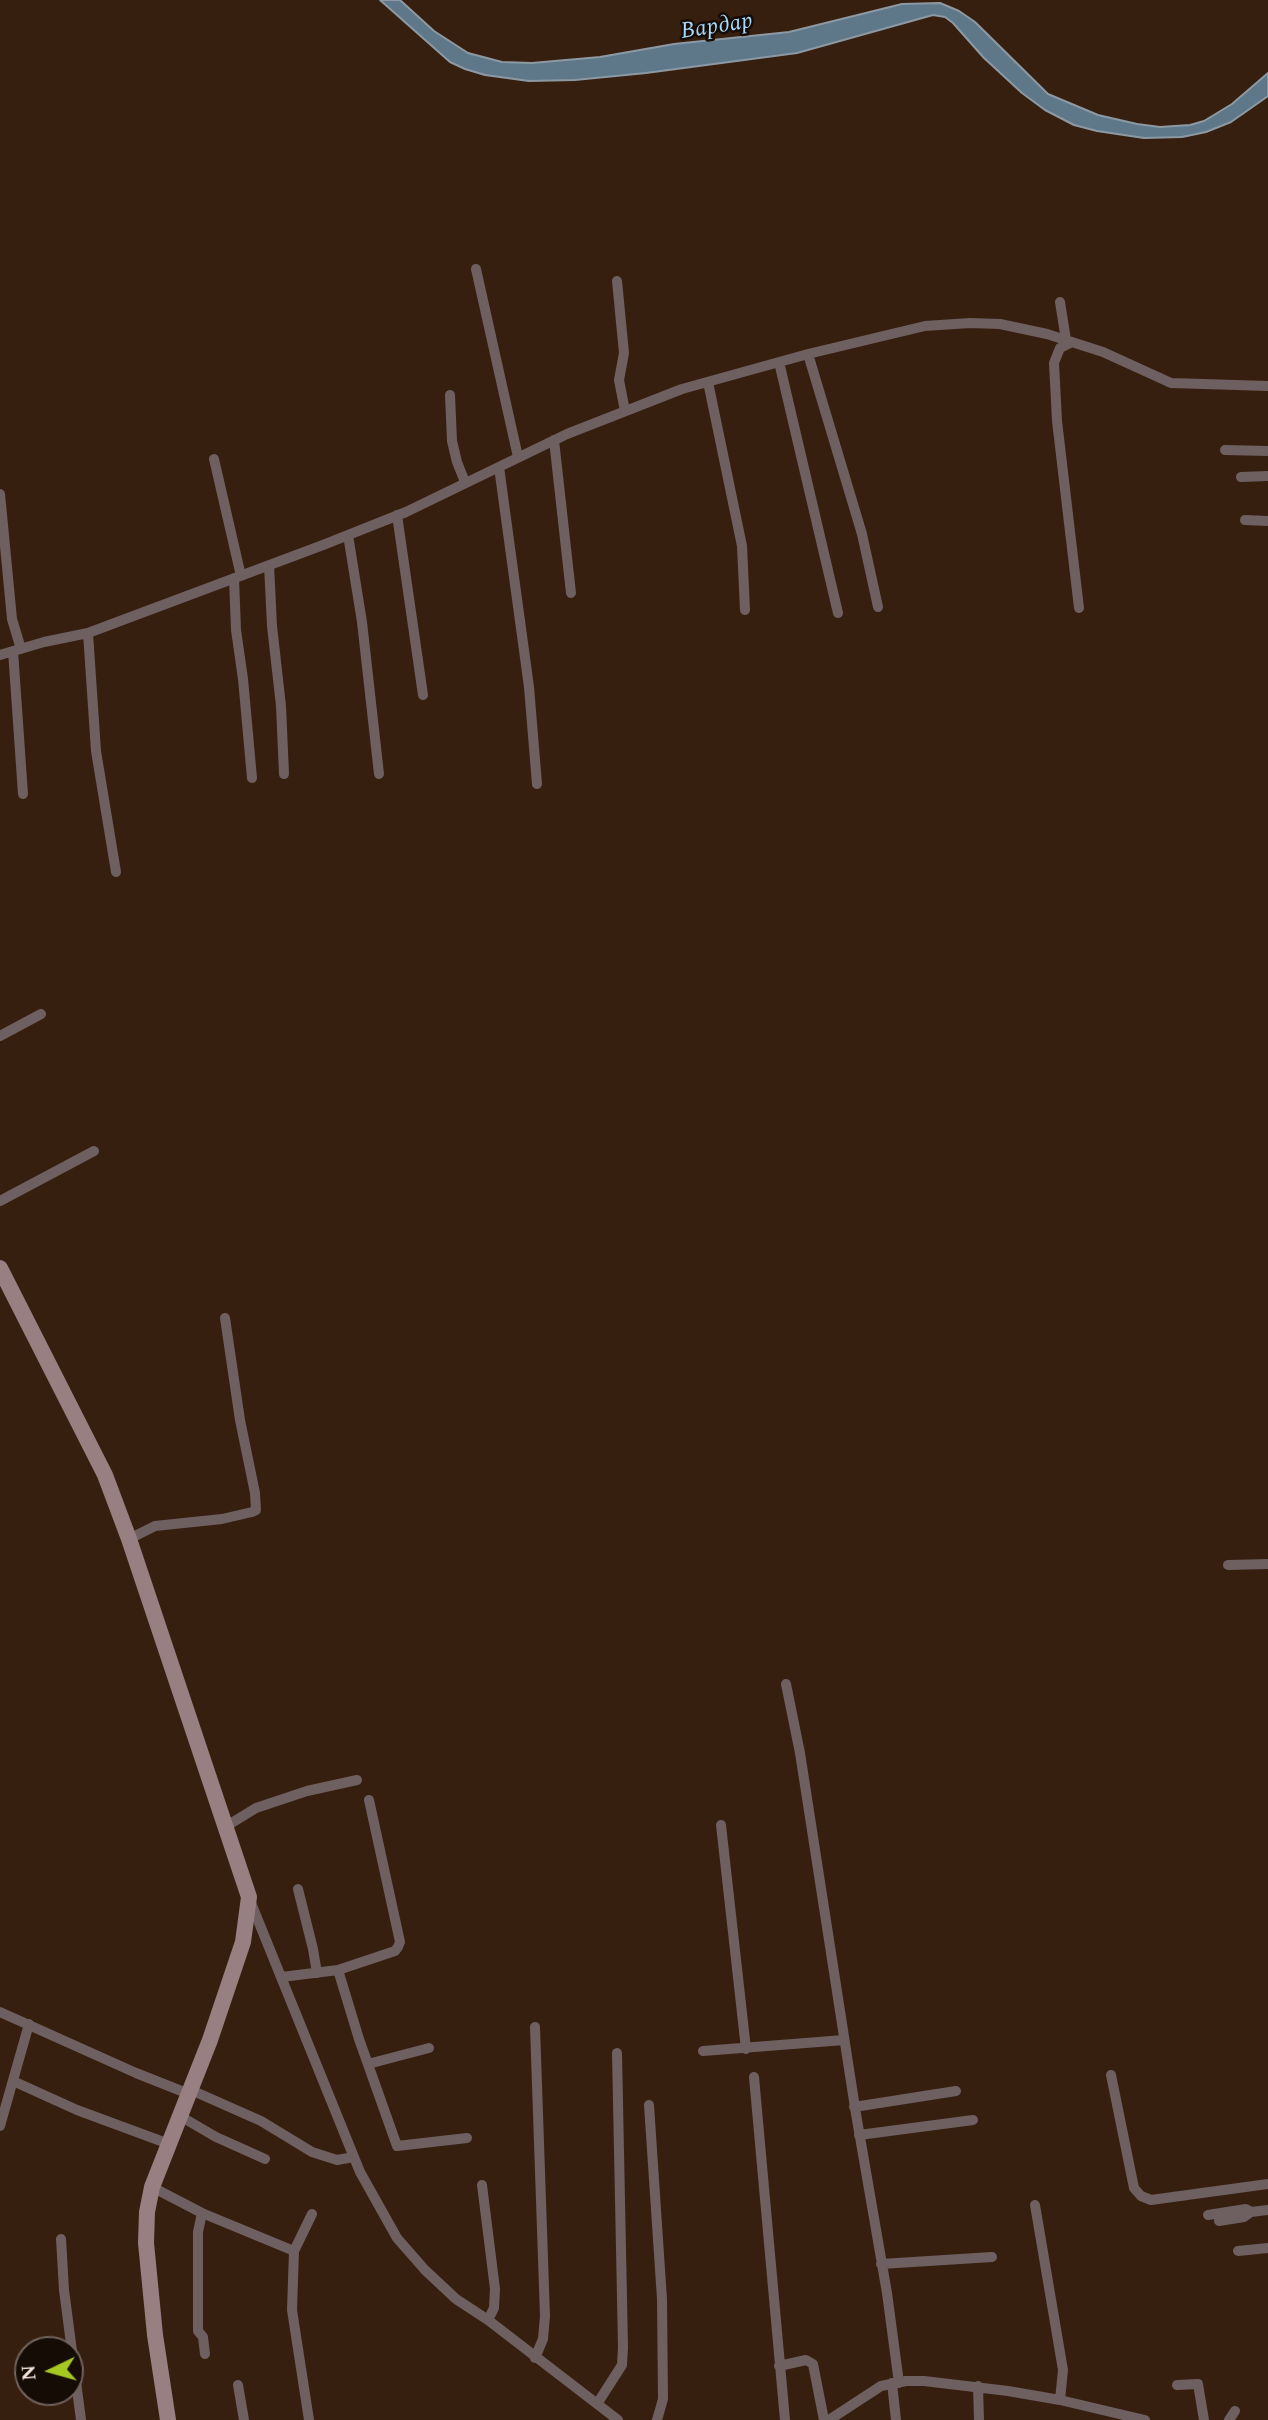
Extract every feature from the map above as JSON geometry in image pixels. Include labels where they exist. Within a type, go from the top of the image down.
[{"type":"main road","points":[[0,1268],[105,1475],[249,1897],[243,1942],[190,2092],[152,2187],[147,2212],[146,2243],[155,2335],[168,2420]]},
{"type":"street","points":[[476,269],[518,457]]},
{"type":"street","points":[[617,281],[624,353],[619,380],[625,411]]},
{"type":"street","points":[[1060,302],[1069,341]]},
{"type":"street","points":[[0,655],[88,633],[269,565],[397,515],[554,440],[682,389],[808,354],[926,326],[1000,324],[1103,352],[1171,383],[1268,386]]},
{"type":"street","points":[[1069,341],[1060,348],[1054,363],[1057,421],[1079,608]]},
{"type":"street","points":[[808,354],[862,534],[878,607]]},
{"type":"street","points":[[779,362],[838,613]]},
{"type":"street","points":[[708,382],[742,545],[745,610]]},
{"type":"street","points":[[450,395],[452,441],[465,482]]},
{"type":"street","points":[[554,440],[571,593]]},
{"type":"street","points":[[1225,450],[1268,451]]},
{"type":"street","points":[[214,459],[237,577],[236,630],[252,778]]},
{"type":"street","points":[[499,467],[529,687],[537,784]]},
{"type":"street","points":[[1241,477],[1268,476]]},
{"type":"street","points":[[0,494],[17,650],[23,794]]},
{"type":"street","points":[[397,515],[423,695]]},
{"type":"street","points":[[1245,520],[1268,521]]},
{"type":"street","points":[[348,534],[362,622],[379,774]]},
{"type":"street","points":[[269,565],[284,774]]},
{"type":"street","points":[[88,633],[96,751],[116,872]]},
{"type":"street","points":[[0,1035],[41,1014]]},
{"type":"street","points":[[0,1201],[94,1151]]},
{"type":"street","points":[[129,1539],[155,1526],[222,1519],[256,1510],[225,1318]]},
{"type":"street","points":[[1228,1566],[1268,1563]]},
{"type":"street","points":[[786,1684],[800,1753],[881,2264],[896,2383],[896,2420]]},
{"type":"street","points":[[225,1827],[256,1808],[307,1791],[357,1780]]},
{"type":"street","points":[[282,1977],[338,1970],[395,1951],[400,1941],[369,1800]]},
{"type":"street","points":[[721,1825],[746,2049]]},
{"type":"street","points":[[298,1889],[317,1973]]},
{"type":"street","points":[[249,1897],[354,2157],[397,2238],[425,2270],[456,2299],[488,2320],[618,2420]]},
{"type":"street","points":[[338,1970],[397,2146],[467,2138]]},
{"type":"street","points":[[0,2012],[136,2073],[261,2121],[312,2152],[337,2160],[354,2157]]},
{"type":"street","points":[[0,2126],[29,2024]]},
{"type":"street","points":[[535,2027],[545,2316],[543,2339],[535,2358]]},
{"type":"street","points":[[703,2051],[844,2040]]},
{"type":"street","points":[[368,2064],[429,2048]]},
{"type":"street","points":[[617,2053],[623,2347],[618,2384]]},
{"type":"street","points":[[1111,2075],[1134,2188],[1141,2196],[1151,2200],[1268,2184]]},
{"type":"street","points":[[754,2077],[785,2420]]},
{"type":"street","points":[[13,2081],[77,2110],[169,2144]]},
{"type":"street","points":[[854,2106],[956,2091]]},
{"type":"street","points":[[649,2105],[662,2299],[663,2399],[657,2420]]},
{"type":"street","points":[[180,2116],[216,2137],[265,2159]]},
{"type":"street","points":[[859,2136],[973,2120]]},
{"type":"street","points":[[482,2185],[495,2289],[494,2308],[488,2320]]},
{"type":"street","points":[[152,2187],[202,2213],[294,2251]]},
{"type":"street","points":[[1035,2206],[1063,2370],[1060,2400]]},
{"type":"street","points":[[1208,2216],[1246,2209],[1251,2212]]},
{"type":"street","points":[[1219,2221],[1268,2210]]},
{"type":"street","points":[[202,2213],[198,2232],[198,2331],[203,2337],[205,2354]]},
{"type":"street","points":[[309,2420],[292,2310],[294,2251],[312,2214]]},
{"type":"street","points":[[61,2239],[64,2290],[81,2420]]},
{"type":"street","points":[[1238,2251],[1268,2248]]},
{"type":"street","points":[[881,2264],[992,2257]]},
{"type":"street","points":[[779,2366],[806,2360],[813,2364],[826,2420],[881,2386],[924,2381],[978,2386],[1060,2400],[1144,2420]]},
{"type":"street","points":[[597,2404],[622,2365]]},
{"type":"street","points":[[1177,2385],[1198,2384],[1204,2420]]},
{"type":"street","points":[[239,2385],[244,2420]]},
{"type":"street","points":[[978,2386],[979,2420]]},
{"type":"street","points":[[1091,2420],[1092,2407]]},
{"type":"water","points":[[380,0],[400,0],[434,31],[468,53],[502,62],[532,63],[600,57],[674,44],[789,32],[902,4],[940,3],[975,22],[1048,94],[1098,115],[1160,127],[1190,125],[1204,121],[1232,104],[1268,73],[1268,96],[1231,122],[1206,132],[1182,137],[1144,138],[1097,131],[1074,125],[1045,110],[984,58],[953,23],[945,17],[933,15],[797,53],[646,73],[575,80],[529,81],[485,75],[450,62]]},
{"type":"water label","name":"Вардар","points":[[717,28]]}]
